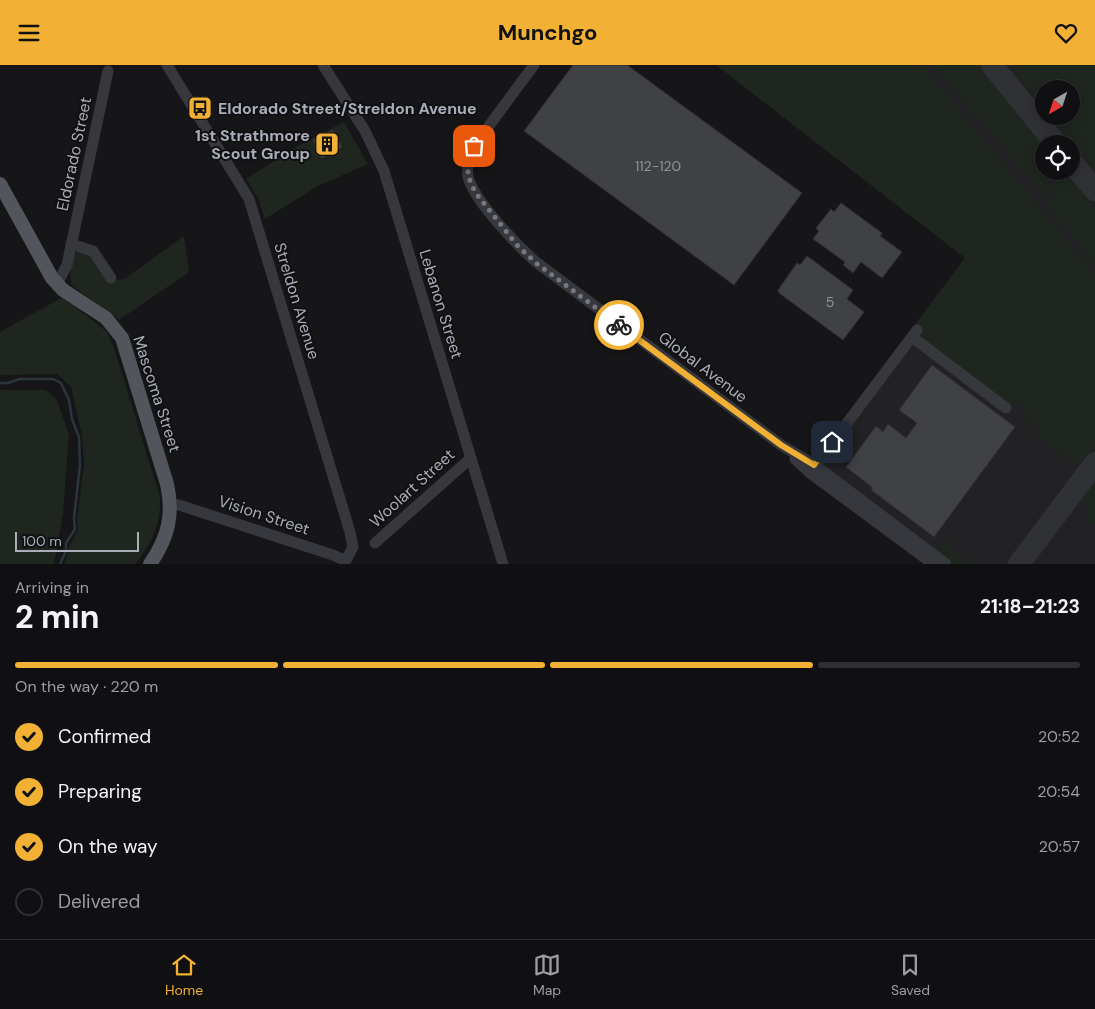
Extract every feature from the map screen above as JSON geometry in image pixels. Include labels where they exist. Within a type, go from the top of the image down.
[{"type":"main road","name":"Mascoma Street","points":[[0,184],[57,285],[106,318],[122,338],[167,485],[171,505],[167,533],[150,564]]},
{"type":"street","name":"Streldon Avenue","points":[[168,65],[249,199],[350,532],[353,547],[345,562]]},
{"type":"street","name":"Lebanon Street","points":[[323,65],[365,131],[384,171],[503,564]]},
{"type":"street","name":"Global Avenue","points":[[534,65],[474,146],[468,160],[468,176],[475,192],[517,245],[536,263],[781,445],[933,564]]},
{"type":"street","name":"Eldorado Street","points":[[57,285],[66,271],[108,71]]},
{"type":"street","points":[[71,244],[93,251],[111,278]]},
{"type":"street","points":[[812,469],[915,334],[1006,408]]},
{"type":"street","name":"Woolart Street","points":[[375,543],[471,458]]},
{"type":"street","name":"Global Avenue","points":[[812,469],[946,564]]},
{"type":"street","name":"Vision Street","points":[[171,505],[179,505],[334,555],[345,562]]},
{"type":"shaded area","points":[[716,65],[922,65],[1095,274],[1095,446],[1080,467],[1035,435],[1039,428],[1023,417],[1028,410],[1013,399],[1008,405],[933,350],[933,342],[937,335],[932,332],[928,345],[918,338],[922,332],[914,326],[965,258]]},
{"type":"shaded area","points":[[916,65],[1095,65],[1095,564],[954,564],[814,457],[1018,189]]},
{"type":"shaded area","points":[[933,65],[981,65],[1038,135],[1035,135],[1035,180],[1050,180],[1046,198]]},
{"type":"shaded area","points":[[1010,65],[1095,65],[1095,168],[1080,150],[1080,135],[1068,135],[1059,125],[1080,125],[1080,80],[1035,80],[1035,95]]},
{"type":"shaded area","points":[[344,122],[368,164],[318,186],[265,219],[259,200],[246,179],[296,147]]},
{"type":"shaded area","points":[[1055,180],[1073,180],[1095,207],[1095,265],[1052,212],[1050,205]]},
{"type":"shaded area","points":[[184,236],[189,272],[119,320],[72,286],[71,267],[79,251],[88,251],[110,281],[124,279]]},
{"type":"shaded area","points":[[63,297],[107,332],[115,351],[160,497],[157,525],[147,548],[136,564],[65,564],[69,547],[78,530],[77,519],[84,465],[82,436],[71,387],[57,374],[0,375],[0,332]]},
{"type":"shaded area","points":[[0,390],[46,390],[57,400],[69,435],[63,512],[54,564],[0,564]]},
{"type":"shaded area","points":[[1095,478],[1095,526],[1087,520],[1089,516],[1086,513],[1089,510],[1085,507],[1088,503],[1081,497]]},
{"type":"shaded area","points":[[944,542],[972,564],[954,564],[937,551]]},
{"type":"building","points":[[573,65],[627,65],[802,193],[734,285],[524,131]]},
{"type":"building","name":"1st Strathmore Scout Group","points":[[333,130],[342,147],[322,158],[313,140]]},
{"type":"building","points":[[841,203],[882,233],[880,236],[902,252],[882,278],[861,262],[853,273],[843,265],[845,262],[813,239],[819,231],[816,228],[831,209],[834,212]]},
{"type":"building","points":[[807,256],[853,290],[847,299],[864,312],[843,340],[779,293],[778,290],[797,263],[800,265]]},
{"type":"building","points":[[932,365],[1015,427],[934,537],[871,490],[873,488],[846,467],[876,426],[883,432],[888,424],[906,438],[917,423],[899,410]]},
{"type":"waterway","points":[[0,383],[8,383],[19,379],[53,379],[61,383],[69,400],[72,419],[79,437],[80,465],[74,518],[75,529],[66,543],[66,551],[60,564]]},
{"type":"taxiway","points":[[992,65],[1049,135]]},
{"type":"taxiway","points":[[1080,172],[1095,190]]},
{"type":"taxiway","points":[[1019,564],[1095,463]]},
{"type":"way so far","points":[[474,146],[468,160],[468,176],[475,192],[517,245],[536,263],[619,325]]},
{"type":"place","name":"Eldorado Street/Streldon Avenue","points":[[200,108]]},
{"type":"place","name":"1st Strathmore Scout Group","points":[[327,144]]},
{"type":"route","points":[[619,325],[781,445],[814,465],[832,442]]}]
